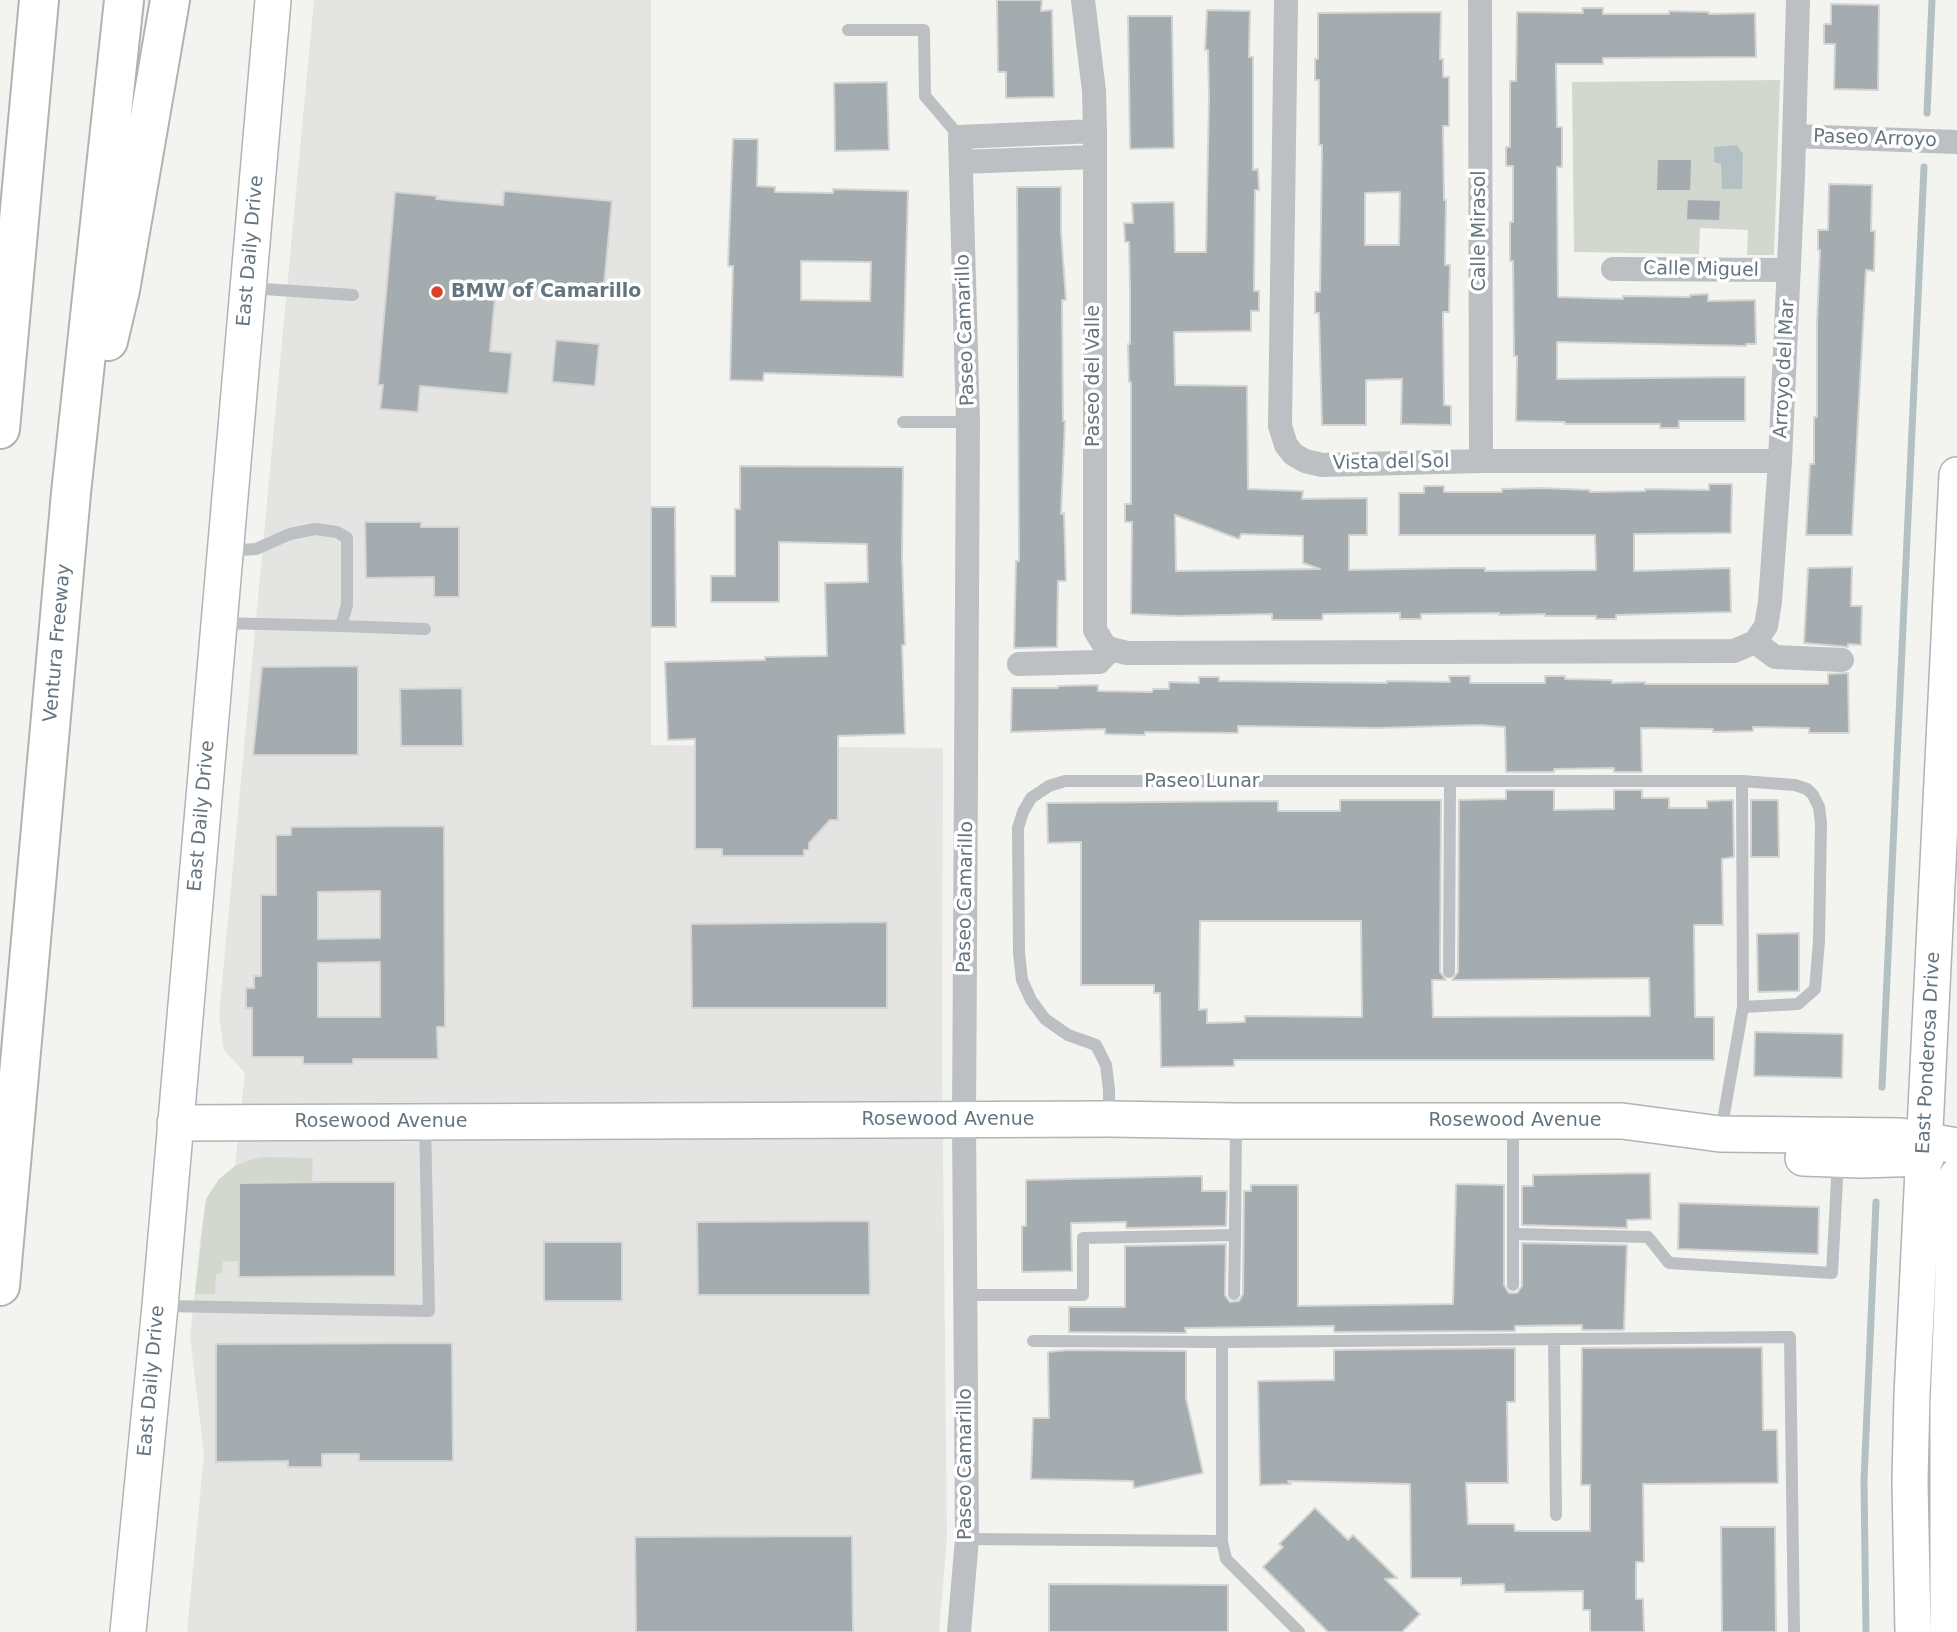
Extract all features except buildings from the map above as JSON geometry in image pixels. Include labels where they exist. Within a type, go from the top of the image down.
[{"type":"highway","points":[[0,429],[39,0]]},
{"type":"highway","name":"Ventura Freeway","points":[[0,1286],[71,493],[124,0]]},
{"type":"highway","points":[[71,493],[120,290],[170,0]]},
{"type":"main road","name":"East Daily Drive","points":[[128,1632],[160,1306],[273,0]]},
{"type":"main road","name":"East Ponderosa Drive","points":[[1913,1632],[1912,1419],[1940,1148],[1957,475]]},
{"type":"main road","name":"Rosewood Avenue","points":[[175,1123],[964,1119],[1236,1122],[1622,1121],[1720,1134],[1900,1136],[1940,1148]]},
{"type":"main road","name":"Rosewood Avenue","points":[[1720,1134],[1780,1157],[1838,1159],[1940,1148]]},
{"type":"main road","points":[[1948,1632],[1947,1417],[1957,1176]]},
{"type":"street","name":"Paseo del Valle","points":[[1083,0],[1094,91],[1095,630],[1104,645],[1111,649]]},
{"type":"street","name":"Vista del Sol","points":[[1286,0],[1280,426],[1286,445],[1293,454],[1305,461],[1322,465],[1481,461],[1780,461]]},
{"type":"street","name":"Calle Mirasol","points":[[1480,0],[1481,461]]},
{"type":"street","name":"Arroyo del Mar","points":[[1755,642],[1766,626],[1770,602],[1780,461],[1798,0]]},
{"type":"street","points":[[960,137],[1094,131]]},
{"type":"street","name":"Paseo Arroyo","points":[[1794,136],[1957,142]]},
{"type":"street","name":"Paseo Camarillo","points":[[959,1632],[967,1539],[964,1119],[968,422],[960,137]]},
{"type":"street","points":[[961,162],[1094,157]]},
{"type":"street","name":"Calle Miguel","points":[[1614,269],[1789,270]]},
{"type":"street","points":[[1019,664],[1099,662],[1111,649],[1127,653],[1734,651],[1755,642],[1775,657],[1842,660]]},
{"type":"lane","points":[[848,30],[924,30],[925,96],[960,137]]},
{"type":"lane","points":[[248,288],[353,295]]},
{"type":"lane","points":[[903,422],[968,422]]},
{"type":"lane","points":[[226,551],[256,549],[290,534],[315,528],[337,532],[347,538],[347,605],[341,626]]},
{"type":"lane","points":[[219,623],[425,629]]},
{"type":"lane","name":"Paseo Lunar","points":[[1109,1119],[1106,1065],[1096,1045],[1068,1035],[1045,1019],[1031,1000],[1022,980],[1019,953],[1018,828],[1031,798],[1049,786],[1065,781],[1742,781],[1795,785],[1807,789],[1819,807],[1821,823],[1819,941],[1815,989],[1798,1004],[1743,1007]]},
{"type":"lane","points":[[1720,1134],[1743,1007],[1742,781]]},
{"type":"lane","points":[[1450,782],[1450,972]]},
{"type":"lane","points":[[1513,1120],[1513,1285]]},
{"type":"lane","points":[[160,1306],[429,1311],[425,1122]]},
{"type":"lane","points":[[1234,1294],[1236,1122]]},
{"type":"lane","points":[[1513,1234],[1648,1237],[1670,1264],[1832,1273],[1838,1159]]},
{"type":"lane","points":[[965,1295],[1083,1295],[1083,1238],[1235,1235]]},
{"type":"lane","points":[[1033,1341],[1790,1337],[1794,1632]]},
{"type":"lane","points":[[1554,1339],[1556,1515]]},
{"type":"lane","points":[[1222,1342],[1222,1541],[1226,1559],[1299,1632]]},
{"type":"lane","points":[[967,1539],[1222,1541]]},
{"type":"shaded area","points":[[314,0],[651,0],[651,745],[943,748],[942,1052],[947,1538],[939,1632],[187,1632],[204,1454],[190,1337],[206,1199],[219,1179],[235,1166],[245,1073],[224,1050],[219,1015]]},
{"type":"shaded area","points":[[1780,80],[1774,255],[1747,255],[1748,230],[1700,228],[1699,254],[1574,252],[1572,82]]},
{"type":"shaded area","points":[[1737,145],[1743,154],[1742,189],[1722,189],[1721,164],[1714,162],[1714,147]]},
{"type":"shaded area","points":[[264,1157],[313,1158],[312,1181],[238,1182],[238,1261],[223,1262],[222,1273],[216,1275],[215,1294],[195,1294],[206,1199],[219,1179],[235,1166]]},
{"type":"waterway","points":[[1927,113],[1932,0]]},
{"type":"waterway","points":[[1882,1087],[1924,167]]},
{"type":"waterway","points":[[1866,1632],[1864,1481],[1876,1202]]},
{"type":"place","name":"BMW of Camarillo","points":[[437,292]]}]
